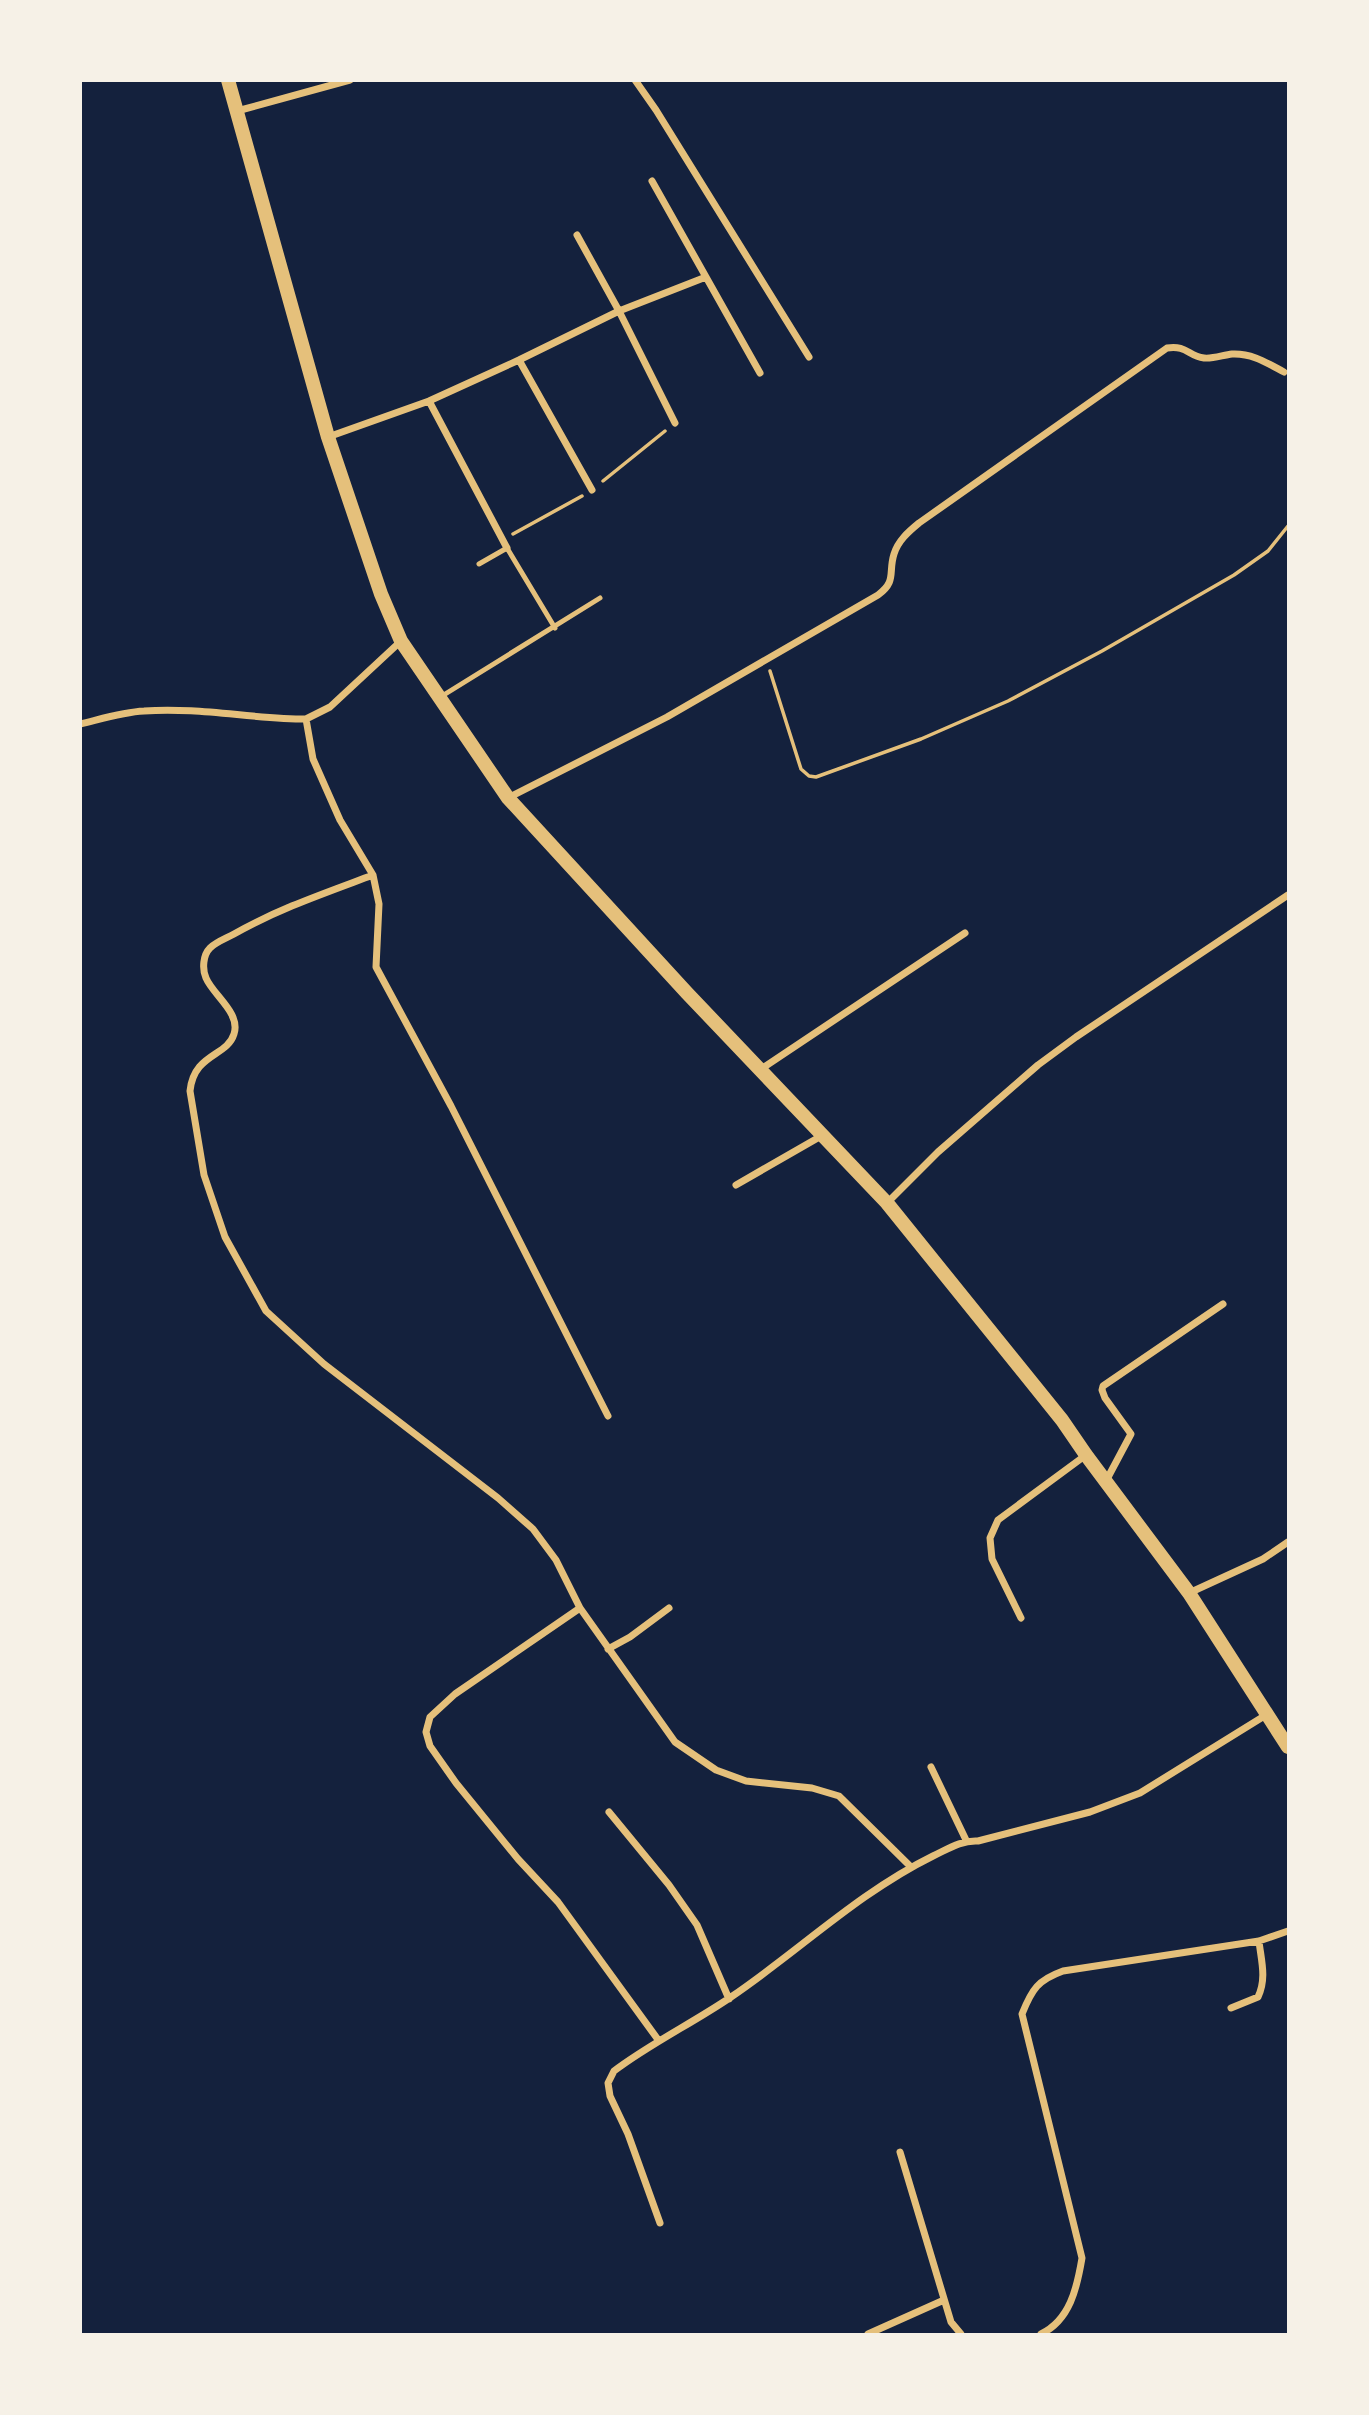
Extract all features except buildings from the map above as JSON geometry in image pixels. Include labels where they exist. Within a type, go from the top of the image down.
[{"type":"main road","points":[[228,80],[328,437],[381,594],[401,640],[508,798],[602,902],[887,1203],[1062,1420],[1189,1593],[1289,1747]]},
{"type":"street","points":[[237,111],[350,80]]},
{"type":"street","points":[[635,80],[671,133],[809,356]]},
{"type":"street","points":[[652,181],[760,373]]},
{"type":"street","points":[[577,235],[619,311],[675,423]]},
{"type":"street","points":[[328,437],[429,401],[619,311],[706,277]]},
{"type":"street","points":[[508,798],[667,717],[887,588],[892,577],[894,554],[902,538],[919,523],[1167,348],[1180,346],[1204,358],[1248,355],[1284,372]]},
{"type":"street","points":[[519,360],[592,490]]},
{"type":"street","points":[[429,401],[507,548]]},
{"type":"street","points":[[80,724],[141,711],[169,710],[306,719],[330,706],[401,640]]},
{"type":"street","points":[[306,719],[313,759],[340,820],[373,875],[379,904],[376,967],[451,1106],[608,1416]]},
{"type":"street","points":[[373,875],[294,905],[251,925],[210,948],[204,961],[203,970],[207,981],[232,1015],[235,1032],[230,1041],[196,1069],[191,1077],[190,1091],[204,1175],[225,1237],[266,1311],[324,1364],[498,1498],[533,1529],[556,1560],[580,1608],[675,1742],[716,1770],[746,1781],[812,1788],[839,1796],[911,1867]]},
{"type":"street","points":[[887,1203],[938,1152],[1038,1065],[1289,895]]},
{"type":"street","points":[[761,1069],[965,933]]},
{"type":"street","points":[[736,1185],[824,1135]]},
{"type":"street","points":[[1106,1481],[1131,1434],[1105,1398],[1102,1390],[1104,1386],[1223,1304]]},
{"type":"street","points":[[1021,1618],[992,1559],[990,1538],[998,1520],[1086,1455]]},
{"type":"street","points":[[1189,1593],[1263,1559],[1289,1542]]},
{"type":"street","points":[[580,1608],[455,1694],[430,1717],[426,1732],[430,1746],[456,1783],[518,1859],[558,1902],[659,2041]]},
{"type":"street","points":[[608,1649],[630,1637],[669,1608]]},
{"type":"street","points":[[660,2224],[628,2134],[610,2096],[608,2083],[614,2071],[729,1999],[773,1968],[849,1907],[911,1867],[966,1840],[978,1841],[1090,1812],[1140,1793],[1266,1715]]},
{"type":"street","points":[[931,1768],[966,1840]]},
{"type":"street","points":[[609,1812],[669,1885],[697,1925],[729,1999]]},
{"type":"street","points":[[1041,2334],[1057,2325],[1069,2306],[1077,2285],[1082,2258],[1022,2014],[1030,1992],[1046,1977],[1063,1971],[1259,1941],[1289,1931]]},
{"type":"street","points":[[1231,2008],[1258,1997],[1263,1987],[1259,1941]]},
{"type":"street","points":[[900,2152],[951,2322],[961,2334]]},
{"type":"street","points":[[868,2334],[944,2300]]},
{"type":"lane","points":[[480,564],[507,548],[555,628]]},
{"type":"lane","points":[[440,697],[600,598]]},
{"type":"path","points":[[502,540],[592,490],[675,423]]},
{"type":"path","points":[[766,658],[801,769],[809,776],[816,776],[921,739],[1008,701],[1102,651],[1234,575],[1269,551],[1289,526]]}]
